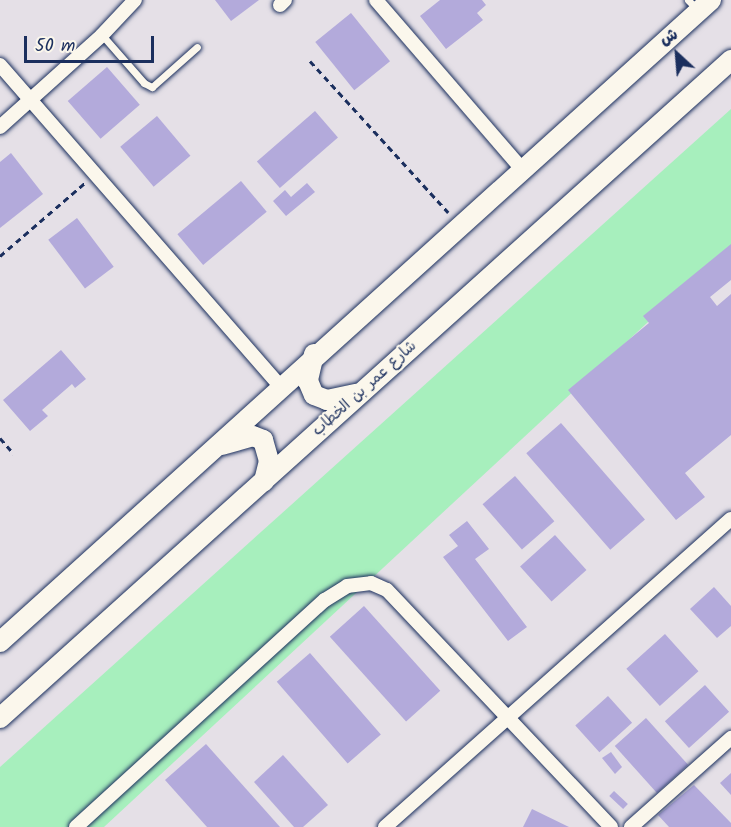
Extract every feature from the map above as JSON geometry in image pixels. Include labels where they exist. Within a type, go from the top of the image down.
[{"type":"street","points":[[0,127],[102,35],[135,0]]},
{"type":"street","points":[[376,0],[522,169]]},
{"type":"street","points":[[0,642],[314,354],[676,32],[697,1]]},
{"type":"street","name":"شارع عمر بن الخطاب","points":[[0,718],[731,60]]},
{"type":"street","points":[[0,65],[280,387]]},
{"type":"street","points":[[686,101],[731,70]]},
{"type":"street","points":[[314,354],[308,381],[314,395],[327,400],[359,393]]},
{"type":"street","points":[[211,450],[234,440],[258,437],[266,444],[269,461],[264,481]]},
{"type":"street","points":[[386,827],[731,519]]},
{"type":"street","points":[[76,827],[325,600],[359,583],[371,583],[387,590],[611,827]]},
{"type":"street","points":[[631,827],[731,738]]},
{"type":"lane","points":[[102,35],[144,83],[152,87],[197,47]]},
{"type":"path","points":[[310,61],[459,225]]},
{"type":"path","points":[[0,256],[96,173]]},
{"type":"path","points":[[0,438],[14,454]]},
{"type":"green space","points":[[731,109],[731,245],[104,827],[0,827],[0,767]]},
{"type":"building","points":[[215,0],[259,0],[231,21]]},
{"type":"building","points":[[440,0],[482,0],[486,5],[477,13],[483,20],[446,49],[420,16]]},
{"type":"building","points":[[351,13],[390,61],[354,90],[315,42]]},
{"type":"building","points":[[107,67],[140,105],[101,139],[68,101]]},
{"type":"building","points":[[315,111],[338,137],[280,188],[257,162]]},
{"type":"building","points":[[157,116],[190,156],[154,187],[120,147]]},
{"type":"building","points":[[11,153],[43,194],[0,228],[0,162]]},
{"type":"building","points":[[241,181],[267,212],[203,265],[177,234]]},
{"type":"building","points":[[307,183],[315,192],[286,216],[273,201],[285,190],[291,197]]},
{"type":"building","points":[[77,218],[114,267],[85,288],[48,240]]},
{"type":"building","points":[[731,244],[731,280],[710,297],[717,306],[731,294],[731,435],[685,473],[705,497],[676,520],[568,390],[649,323],[643,316]]},
{"type":"building","points":[[61,350],[86,379],[75,388],[72,384],[42,410],[48,416],[30,431],[3,400]]},
{"type":"building","points":[[561,423],[645,520],[610,550],[526,453]]},
{"type":"building","points":[[515,476],[554,521],[522,549],[483,504]]},
{"type":"building","points":[[467,521],[489,549],[475,559],[527,627],[508,641],[443,557],[458,546],[449,535]]},
{"type":"building","points":[[555,535],[586,570],[552,601],[520,566]]},
{"type":"building","points":[[714,587],[731,606],[731,626],[717,638],[690,609]]},
{"type":"building","points":[[364,606],[440,691],[406,721],[330,637]]},
{"type":"building","points":[[665,634],[698,671],[660,706],[626,669]]},
{"type":"building","points":[[310,653],[381,735],[348,763],[277,682]]},
{"type":"building","points":[[705,685],[729,712],[689,748],[665,721]]},
{"type":"building","points":[[608,696],[632,723],[599,752],[575,725]]},
{"type":"building","points":[[646,718],[688,765],[657,793],[615,746]]},
{"type":"building","points":[[206,744],[280,827],[207,827],[165,780]]},
{"type":"building","points":[[611,752],[622,767],[615,774],[602,758]]},
{"type":"building","points":[[283,755],[328,805],[303,827],[294,827],[254,782]]},
{"type":"building","points":[[731,773],[731,795],[720,783]]},
{"type":"building","points":[[694,785],[731,823],[731,827],[669,827],[658,815]]},
{"type":"building","points":[[614,791],[628,804],[623,809],[609,796]]},
{"type":"building","points":[[532,809],[569,827],[523,827]]}]
